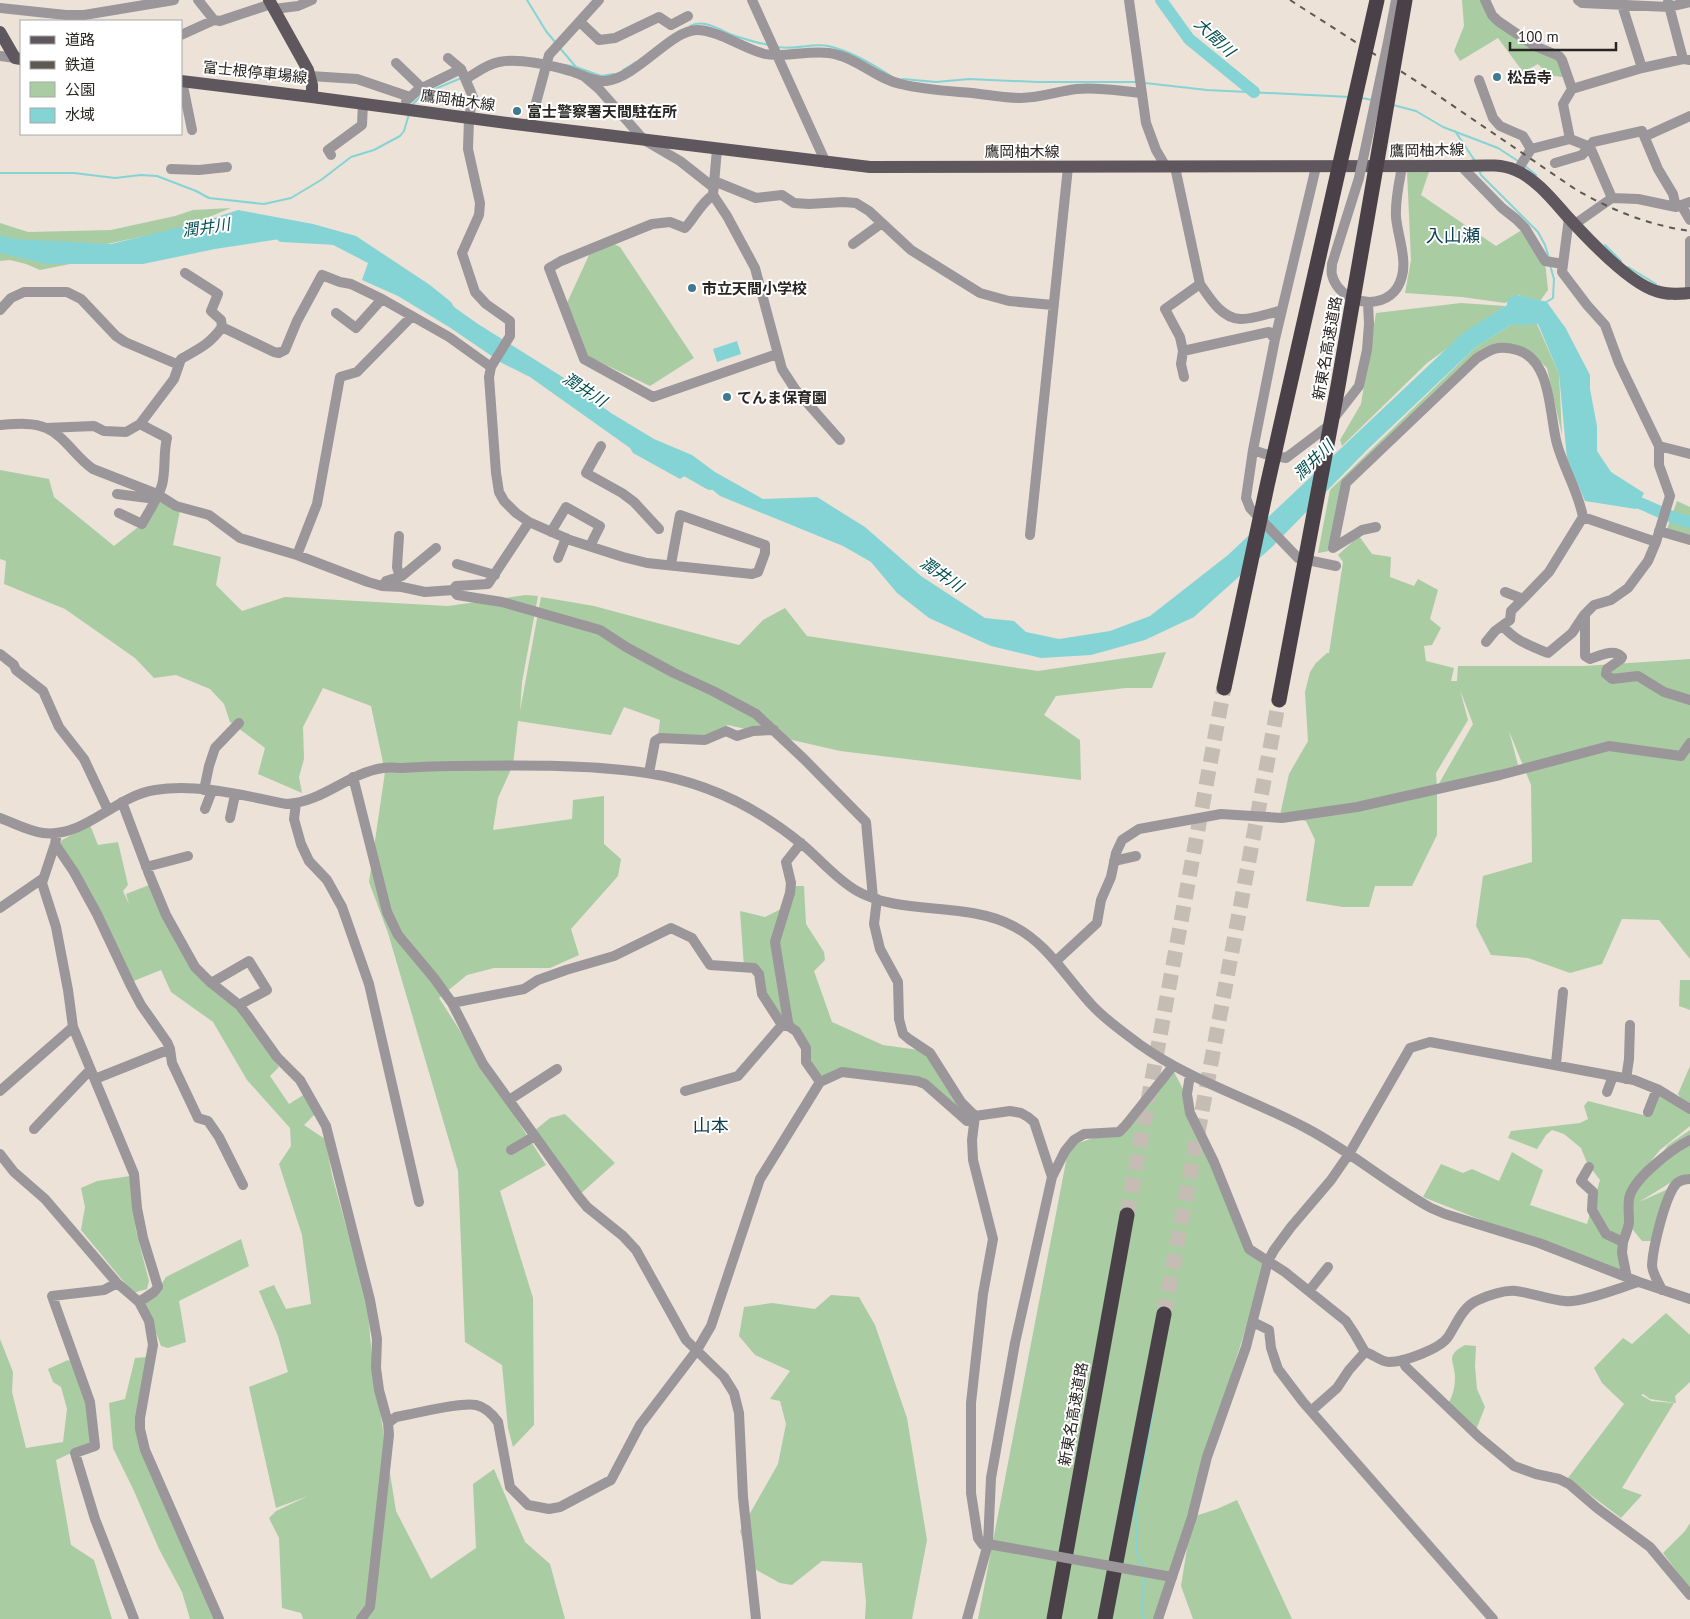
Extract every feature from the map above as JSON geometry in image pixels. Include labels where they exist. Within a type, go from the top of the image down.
[{"type":"highway","name":"新東名高速道路","points":[[1224,688],[1267,486],[1377,0]]},
{"type":"highway","name":"新東名高速道路","points":[[1279,700],[1338,386],[1405,0]]},
{"type":"highway","name":"新東名高速道路","points":[[1054,1619],[1127,1215]]},
{"type":"highway","points":[[1105,1619],[1164,1314]]},
{"type":"main road","name":"富士根停車場線","points":[[182,81],[312,97],[310,76],[272,4]]},
{"type":"main road","points":[[0,32],[18,58]]},
{"type":"main road","name":"鷹岡柚木線","points":[[312,97],[826,163],[870,167],[1492,166],[1517,171],[1532,181],[1615,262],[1645,286],[1663,293],[1690,291]]},
{"type":"street","points":[[0,8],[84,15],[174,0]]},
{"type":"street","points":[[198,0],[214,20]]},
{"type":"street","points":[[182,35],[214,20],[220,21],[272,4],[298,6],[312,0]]},
{"type":"street","points":[[530,125],[553,52],[599,0]]},
{"type":"street","points":[[752,0],[826,163]]},
{"type":"street","points":[[1128,0],[1146,123],[1156,150],[1170,167],[1200,284],[1213,304],[1230,316],[1240,319],[1282,310]]},
{"type":"street","points":[[1396,0],[1359,178],[1332,264],[1332,275],[1339,289],[1347,295],[1368,303],[1380,301],[1390,296],[1397,287],[1402,274],[1404,261],[1396,218],[1402,167]]},
{"type":"street","points":[[1485,0],[1492,16],[1534,46],[1559,56],[1564,63],[1572,89]]},
{"type":"street","points":[[1578,0],[1582,3],[1690,2]]},
{"type":"street","points":[[1618,3],[1642,68]]},
{"type":"street","points":[[1570,139],[1563,104],[1572,89],[1642,68],[1686,59],[1668,3]]},
{"type":"street","points":[[580,22],[599,40],[615,38],[659,17],[671,24],[688,16]]},
{"type":"street","points":[[553,52],[566,69],[605,81],[638,66],[678,37],[690,31],[698,30],[707,31],[748,49],[766,54],[828,53],[856,62],[900,84],[934,90],[1021,98],[1040,97],[1076,89],[1141,91]]},
{"type":"street","points":[[466,79],[484,68],[500,62],[516,61],[553,52]]},
{"type":"street","points":[[0,56],[18,58]]},
{"type":"street","points":[[448,58],[461,69],[473,97],[468,149],[480,203],[479,215],[462,253],[475,292],[486,304],[509,319],[510,336],[491,367],[490,387],[499,492],[504,501],[529,522],[566,538],[647,563],[671,564],[752,574],[758,572],[765,553],[765,545],[680,515],[671,564]]},
{"type":"street","points":[[396,63],[422,88]]},
{"type":"street","points":[[406,109],[410,97],[422,88],[461,69]]},
{"type":"street","points":[[582,75],[599,89],[644,140],[680,161],[713,188],[755,268],[782,369],[795,390],[840,440]]},
{"type":"street","points":[[310,76],[357,78],[410,97]]},
{"type":"street","points":[[1478,80],[1492,118],[1500,126],[1522,136],[1531,149]]},
{"type":"street","points":[[182,81],[192,130]]},
{"type":"street","points":[[331,156],[328,150],[362,124],[363,103]]},
{"type":"street","points":[[1646,136],[1690,116]]},
{"type":"street","points":[[1554,163],[1582,155],[1593,142],[1642,131],[1646,136],[1658,169],[1690,220]]},
{"type":"street","points":[[1517,171],[1531,149],[1570,139],[1590,147],[1612,198]]},
{"type":"street","points":[[717,149],[713,188],[685,228],[670,222],[652,224],[561,261],[549,268],[584,359],[653,397],[777,354]]},
{"type":"street","points":[[1316,166],[1275,340],[1253,450],[1246,498],[1250,508],[1298,558],[1336,566]]},
{"type":"street","points":[[1461,166],[1502,208],[1516,218],[1525,228],[1545,261],[1563,264]]},
{"type":"street","points":[[171,169],[199,170],[228,167]]},
{"type":"street","points":[[1030,535],[1068,167]]},
{"type":"street","points":[[713,188],[756,198],[782,195],[794,203],[856,203],[869,211],[911,250],[980,293],[1009,301],[1054,305]]},
{"type":"street","points":[[1503,626],[1510,634],[1523,643],[1548,653],[1572,633],[1585,614],[1594,605],[1611,600],[1628,588],[1648,561],[1670,496],[1659,465],[1659,446],[1619,363],[1605,325],[1562,272],[1572,221],[1612,198],[1638,199],[1682,205]]},
{"type":"street","points":[[854,244],[882,223]]},
{"type":"street","points":[[1690,241],[1690,291]]},
{"type":"street","points":[[185,273],[218,294],[211,311],[220,320],[222,327],[274,352],[279,353],[285,350],[297,321],[322,275],[351,284],[382,299],[449,337],[491,367]]},
{"type":"street","points":[[1184,376],[1181,364],[1183,351],[1180,337],[1165,309],[1200,284]]},
{"type":"street","points":[[0,310],[11,298],[24,292],[67,292],[81,299],[116,336],[125,342],[179,365]]},
{"type":"street","points":[[336,314],[356,328],[382,299]]},
{"type":"street","points":[[1253,450],[1286,458],[1327,427],[1359,386],[1367,350],[1368,303]]},
{"type":"street","points":[[297,554],[317,504],[340,377],[357,372],[412,316]]},
{"type":"street","points":[[0,425],[33,425],[46,428],[94,426],[104,431],[126,432],[140,424],[174,379],[181,359],[203,348],[215,338],[222,327]]},
{"type":"street","points":[[1183,351],[1269,332],[1275,340]]},
{"type":"street","points":[[1376,527],[1362,530],[1333,548],[1346,482],[1477,358],[1494,349],[1511,348],[1524,352],[1533,359],[1540,371],[1549,396],[1552,424],[1557,444],[1580,502],[1583,517],[1549,572],[1510,611],[1510,620],[1494,631],[1486,642]]},
{"type":"street","points":[[119,514],[142,524],[156,493],[162,485],[164,450],[167,438],[140,424]]},
{"type":"street","points":[[46,428],[84,463],[156,493],[176,506],[209,515],[240,538],[297,554],[383,586],[402,587],[425,592],[453,590],[456,586],[488,584],[529,522]]},
{"type":"street","points":[[601,446],[586,473],[634,502],[659,529]]},
{"type":"street","points":[[1659,446],[1690,454]]},
{"type":"street","points":[[117,494],[148,498],[156,493]]},
{"type":"street","points":[[551,532],[566,507],[600,526],[590,546]]},
{"type":"street","points":[[1583,517],[1656,542]]},
{"type":"street","points":[[1659,531],[1690,540]]},
{"type":"street","points":[[399,536],[397,567],[400,577]]},
{"type":"street","points":[[558,558],[566,538]]},
{"type":"street","points":[[383,586],[386,581],[400,577],[436,548]]},
{"type":"street","points":[[457,564],[495,575]]},
{"type":"street","points":[[453,590],[457,595],[502,602],[600,630],[626,647],[674,673],[714,691],[756,714],[866,822],[875,898],[874,924],[880,949],[898,982],[899,1019],[903,1034],[930,1053],[961,1102],[975,1116]]},
{"type":"street","points":[[1505,592],[1523,599]]},
{"type":"street","points":[[1585,614],[1585,656],[1590,659],[1615,652],[1622,657],[1607,669],[1606,674],[1612,679],[1638,676],[1664,692],[1690,700]]},
{"type":"street","points":[[0,654],[14,665],[16,670],[43,691],[59,726],[84,759],[108,810]]},
{"type":"street","points":[[206,809],[209,766],[215,748],[239,723]]},
{"type":"street","points":[[649,773],[655,741],[660,738],[704,740],[726,731],[737,736],[753,731],[774,730]]},
{"type":"street","points":[[1056,961],[1097,923],[1101,900],[1111,877],[1116,853],[1122,840],[1139,829],[1221,814],[1282,818],[1357,807],[1500,775],[1609,746],[1681,756],[1690,743]]},
{"type":"street","points":[[0,818],[56,838],[122,802],[153,790],[172,788],[208,791],[287,804],[316,798],[353,777],[384,768],[519,765],[649,773],[692,783],[720,793],[762,814],[801,843],[847,885],[861,893],[897,904],[995,918],[1011,924],[1032,938],[1056,961],[1102,1016],[1126,1035],[1172,1066],[1304,1126],[1431,1208],[1539,1243],[1639,1282],[1690,1299]]},
{"type":"street","points":[[353,777],[387,912],[398,935],[452,1003],[483,1064],[578,1196],[587,1207],[623,1236],[636,1250],[686,1340],[724,1377],[734,1393],[739,1413],[744,1497],[756,1619]]},
{"type":"street","points":[[230,818],[235,795]]},
{"type":"street","points":[[122,802],[166,914],[195,967],[211,983],[239,1005],[276,1057],[300,1080],[326,1126],[370,1300],[377,1339],[376,1368],[379,1390],[388,1423],[389,1435],[370,1607],[361,1619]]},
{"type":"street","points":[[296,803],[294,819],[301,844],[309,860],[327,880],[342,907],[369,984],[420,1202]]},
{"type":"street","points":[[56,838],[42,879],[56,927],[73,1027],[134,1174],[143,1238],[158,1286],[154,1292],[139,1302]]},
{"type":"street","points":[[56,838],[98,914],[131,986],[168,1042],[172,1063],[198,1118],[208,1121],[220,1137],[243,1185]]},
{"type":"street","points":[[685,1091],[738,1076],[788,1022],[780,985],[775,942],[790,893],[791,883],[786,862],[801,843]]},
{"type":"street","points":[[146,866],[188,856]]},
{"type":"street","points":[[1114,861],[1136,856]]},
{"type":"street","points":[[0,908],[42,879]]},
{"type":"street","points":[[452,1003],[524,989],[538,980],[614,956],[671,928],[692,938],[710,965],[754,968],[759,974],[762,994],[786,1026],[796,1031],[806,1048],[806,1062],[820,1082]]},
{"type":"street","points":[[211,983],[249,961],[267,990],[239,1005]]},
{"type":"street","points":[[1556,1064],[1563,992]]},
{"type":"street","points":[[1626,1078],[1629,1059],[1630,1025]]},
{"type":"street","points":[[0,1091],[73,1027]]},
{"type":"street","points":[[1158,1619],[1192,1517],[1207,1457],[1246,1346],[1268,1261],[1291,1227],[1331,1180],[1349,1154],[1410,1048],[1430,1042],[1626,1078],[1658,1090],[1690,1109]]},
{"type":"street","points":[[34,1129],[93,1074],[170,1049]]},
{"type":"street","points":[[967,1619],[988,1544],[991,1478],[1015,1343],[1052,1177],[1065,1151],[1074,1140],[1084,1134],[1119,1132],[1172,1066]]},
{"type":"street","points":[[510,1100],[556,1069]]},
{"type":"street","points":[[388,1423],[396,1417],[406,1415],[468,1404],[478,1406],[492,1415],[498,1422],[510,1487],[528,1505],[549,1509],[560,1507],[611,1480],[640,1425],[696,1350],[711,1326],[760,1179],[820,1082],[842,1072],[917,1081],[925,1084],[967,1121],[975,1116],[1010,1111],[1021,1113],[1034,1122],[1052,1177]]},
{"type":"street","points":[[1190,1075],[1187,1094],[1190,1113],[1195,1127],[1214,1162],[1249,1249],[1309,1291],[1346,1321],[1365,1352],[1388,1362],[1402,1360],[1441,1344],[1447,1339],[1464,1310],[1474,1302],[1504,1292],[1515,1291],[1565,1302],[1576,1301],[1639,1282]]},
{"type":"street","points":[[1606,1092],[1613,1076]]},
{"type":"street","points":[[1648,1112],[1658,1090]]},
{"type":"street","points":[[975,1116],[972,1140],[973,1160],[993,1239],[982,1302],[971,1403],[970,1493],[978,1538],[983,1545],[988,1544],[1172,1577]]},
{"type":"street","points":[[512,1150],[535,1136]]},
{"type":"street","points":[[1624,1276],[1626,1273],[1622,1253],[1623,1242],[1628,1224],[1629,1199],[1632,1190],[1660,1159],[1677,1146],[1690,1140]]},
{"type":"street","points":[[0,1154],[14,1172],[45,1199],[117,1283],[139,1302],[149,1321],[153,1344],[140,1418],[140,1430],[145,1450],[219,1619]]},
{"type":"street","points":[[1588,1167],[1581,1181],[1593,1192],[1592,1210],[1606,1234],[1623,1242]]},
{"type":"street","points":[[1662,1290],[1652,1267],[1663,1215],[1670,1194],[1677,1182],[1690,1178]]},
{"type":"street","points":[[1309,1291],[1328,1267]]},
{"type":"street","points":[[117,1283],[104,1290],[52,1296],[90,1402],[94,1446],[75,1453],[95,1519],[134,1619]]},
{"type":"street","points":[[1253,1322],[1269,1330],[1271,1348],[1278,1369],[1311,1411],[1493,1619]]},
{"type":"street","points":[[1311,1411],[1337,1388],[1349,1370],[1365,1352]]},
{"type":"street","points":[[1402,1360],[1406,1367],[1479,1436],[1514,1466],[1536,1474],[1559,1479],[1569,1484],[1597,1508],[1650,1547],[1690,1595]]},
{"type":"green space","points":[[1462,0],[1484,0],[1492,16],[1562,60],[1569,78],[1548,75],[1538,64],[1523,72],[1498,38],[1460,61],[1454,51],[1464,26]]},
{"type":"green space","points":[[1407,171],[1429,172],[1421,195],[1496,246],[1525,228],[1545,261],[1548,290],[1540,301],[1518,295],[1505,303],[1462,297],[1405,293],[1411,260]]},
{"type":"green space","points":[[231,208],[182,228],[107,244],[91,262],[40,270],[10,260],[0,261],[0,223],[28,232],[111,230],[175,216],[193,210]]},
{"type":"green space","points":[[614,244],[620,247],[694,358],[650,386],[585,355],[566,305],[590,253]]},
{"type":"green space","points":[[1461,303],[1505,306],[1427,363],[1342,446],[1340,440],[1361,404],[1376,313]]},
{"type":"green space","points":[[1536,322],[1559,374],[1562,435],[1547,368],[1527,349],[1502,343],[1482,349],[1344,482],[1329,551],[1318,553],[1330,490],[1476,347],[1511,325]]},
{"type":"green space","points":[[0,470],[49,479],[54,497],[114,546],[142,524],[159,495],[180,511],[173,545],[221,557],[216,585],[242,611],[285,597],[448,606],[526,595],[538,596],[522,682],[520,711],[541,597],[594,606],[739,645],[763,620],[785,608],[807,636],[1038,671],[1166,652],[1152,688],[1126,688],[1056,696],[1044,715],[1080,740],[1081,780],[840,751],[728,725],[700,737],[658,738],[660,720],[624,707],[611,735],[518,721],[513,765],[498,798],[493,830],[572,819],[573,800],[604,796],[604,844],[621,859],[618,876],[571,929],[579,955],[550,968],[494,968],[467,975],[439,998],[546,1165],[500,1191],[533,1298],[534,1425],[513,1447],[508,1428],[502,1365],[465,1342],[458,1171],[388,933],[369,882],[385,772],[371,706],[323,688],[303,727],[304,759],[299,777],[302,793],[258,774],[265,748],[230,722],[224,704],[210,689],[176,675],[154,678],[135,658],[65,609],[4,584],[6,561],[0,559]]},
{"type":"green space","points":[[1677,501],[1690,507],[1690,536],[1667,529]]},
{"type":"green space","points":[[1359,536],[1372,554],[1391,557],[1390,577],[1414,586],[1418,579],[1438,590],[1430,619],[1441,628],[1432,645],[1424,646],[1426,661],[1454,668],[1451,681],[1457,681],[1458,666],[1584,666],[1690,659],[1690,959],[1659,920],[1622,919],[1602,964],[1570,973],[1528,958],[1491,955],[1476,926],[1483,876],[1532,862],[1531,785],[1509,731],[1518,765],[1437,788],[1437,835],[1412,886],[1375,886],[1369,907],[1343,907],[1306,901],[1315,840],[1306,821],[1280,815],[1289,774],[1308,741],[1305,692],[1310,672],[1316,663],[1329,653],[1343,562],[1338,555]],"holes":[[[1460,690],[1473,724],[1437,787],[1436,773],[1468,720]]]},
{"type":"green space","points":[[90,825],[98,845],[118,842],[128,885],[123,891],[129,904],[126,894],[149,885],[201,974],[243,1016],[279,1067],[270,1076],[289,1104],[305,1094],[316,1113],[304,1125],[325,1139],[332,1175],[367,1303],[373,1367],[396,1511],[431,1579],[476,1548],[473,1484],[494,1469],[525,1542],[550,1564],[565,1619],[303,1619],[301,1613],[282,1608],[279,1538],[269,1518],[276,1511],[308,1496],[276,1508],[249,1387],[288,1372],[278,1336],[259,1291],[274,1285],[286,1309],[311,1304],[302,1235],[279,1164],[291,1146],[290,1128],[247,1080],[213,1022],[171,992],[161,970],[131,982],[60,843],[62,840]]},
{"type":"green space","points":[[795,886],[804,886],[806,924],[824,952],[825,960],[814,971],[832,1022],[883,1045],[926,1051],[972,1114],[963,1117],[917,1081],[842,1072],[820,1082],[806,1048],[772,1010],[754,968],[744,967],[740,911],[765,917],[791,904]]},
{"type":"green space","points":[[1680,980],[1690,980],[1690,1010],[1679,1006]]},
{"type":"green space","points":[[1690,1066],[1690,1126],[1660,1150],[1632,1184],[1630,1197],[1668,1145],[1690,1130],[1690,1174],[1683,1175],[1639,1202],[1668,1189],[1654,1241],[1642,1241],[1629,1225],[1624,1276],[1423,1197],[1441,1164],[1463,1173],[1472,1169],[1499,1181],[1512,1152],[1543,1170],[1530,1205],[1587,1224],[1600,1180],[1587,1163],[1581,1148],[1564,1134],[1552,1130],[1546,1135],[1537,1149],[1508,1138],[1511,1131],[1580,1123],[1588,1119],[1584,1106],[1588,1101],[1643,1115],[1658,1093],[1687,1107],[1678,1094]]},
{"type":"green space","points":[[1174,1072],[1183,1089],[1246,1242],[1264,1258],[1247,1324],[1156,1619],[978,1619],[1069,1146],[1112,1132]]},
{"type":"green space","points":[[565,1114],[615,1163],[578,1196],[534,1131],[550,1118]]},
{"type":"green space","points":[[130,1176],[136,1231],[149,1281],[147,1289],[133,1293],[81,1230],[85,1207],[81,1188],[97,1181]]},
{"type":"green space","points":[[241,1239],[249,1266],[179,1301],[186,1342],[168,1348],[161,1346],[146,1306],[146,1299],[155,1294],[166,1277]]},
{"type":"green space","points":[[831,1295],[859,1297],[875,1325],[907,1418],[927,1540],[912,1619],[865,1619],[866,1602],[862,1563],[822,1561],[792,1585],[780,1583],[751,1567],[740,1531],[778,1464],[786,1424],[780,1401],[770,1399],[790,1371],[755,1355],[739,1336],[744,1307],[772,1303],[815,1309]]},
{"type":"green space","points":[[1666,1313],[1690,1335],[1690,1382],[1675,1396],[1676,1403],[1650,1399],[1643,1394],[1641,1395],[1651,1401],[1674,1403],[1622,1488],[1642,1495],[1621,1518],[1568,1478],[1624,1404],[1602,1383],[1594,1368],[1623,1338],[1632,1344]]},
{"type":"green space","points":[[0,1339],[13,1372],[12,1392],[26,1448],[63,1442],[67,1409],[61,1387],[53,1382],[48,1369],[68,1360],[72,1362],[86,1404],[91,1444],[56,1460],[71,1545],[94,1560],[112,1619],[0,1619]]},
{"type":"green space","points":[[1465,1345],[1476,1346],[1477,1389],[1485,1407],[1476,1430],[1447,1405],[1452,1396],[1455,1378],[1452,1359],[1455,1352]]},
{"type":"green space","points":[[147,1357],[135,1428],[217,1619],[190,1619],[182,1592],[159,1549],[113,1448],[109,1403],[125,1399],[135,1358]]},
{"type":"green space","points":[[1237,1500],[1292,1619],[1193,1619],[1181,1586],[1192,1517]]},
{"type":"green space","points":[[1690,1523],[1690,1589],[1663,1553],[1685,1531]]},
{"type":"water","points":[[238,210],[313,224],[356,236],[430,285],[451,302],[454,307],[478,324],[561,376],[611,413],[654,439],[692,455],[715,472],[763,499],[817,497],[865,527],[921,576],[985,618],[1014,621],[1026,632],[1059,639],[1110,631],[1150,616],[1228,555],[1463,333],[1518,298],[1565,327],[1590,375],[1590,389],[1597,426],[1597,451],[1611,472],[1644,493],[1636,509],[1585,501],[1567,459],[1559,374],[1538,324],[1511,325],[1476,347],[1368,449],[1273,546],[1194,617],[1145,640],[1091,655],[1041,658],[991,646],[929,618],[897,593],[871,562],[843,546],[720,496],[691,472],[680,479],[633,453],[630,448],[530,377],[502,363],[449,327],[398,296],[362,280],[368,263],[312,234],[215,249],[143,264],[47,264],[0,253],[0,235],[15,239],[111,244],[205,221]]},
{"type":"water","points":[[737,341],[741,354],[717,362],[713,349]]},
{"type":"waterway","points":[[527,0],[555,42]]},
{"type":"waterway","name":"大間川","points":[[1161,0],[1189,39],[1254,92]]},
{"type":"waterway","points":[[690,26],[701,23],[707,24],[735,36],[769,45]]},
{"type":"waterway","points":[[778,47],[791,48],[816,45],[837,48],[891,76]]},
{"type":"waterway","points":[[559,47],[576,67]]},
{"type":"waterway","points":[[623,70],[636,62]]},
{"type":"waterway","points":[[566,65],[601,76],[614,74]]},
{"type":"waterway","points":[[412,105],[423,94],[459,79]]},
{"type":"waterway","points":[[903,79],[936,82],[969,79],[1038,82],[1138,82]]},
{"type":"waterway","points":[[1145,83],[1207,90],[1350,97]]},
{"type":"waterway","points":[[1362,98],[1372,100]]},
{"type":"waterway","points":[[1393,105],[1416,111],[1443,127],[1498,148],[1518,161]]},
{"type":"waterway","points":[[0,173],[74,173],[115,178],[141,175],[157,176],[209,198],[264,204],[291,198],[321,180],[351,157],[374,150],[400,136],[404,131],[409,114]]},
{"type":"waterway","points":[[1455,131],[1475,161]]},
{"type":"waterway","points":[[1524,165],[1536,175]]},
{"type":"waterway","points":[[1479,170],[1481,175],[1538,232],[1549,258]]},
{"type":"waterway","name":"潤井川","points":[[282,236],[337,239]]},
{"type":"waterway","points":[[1605,245],[1621,261]]},
{"type":"waterway","points":[[1543,307],[1545,303],[1553,298],[1554,279],[1550,265]]},
{"type":"waterway","points":[[1628,267],[1656,284]]},
{"type":"waterway","name":"潤井川","points":[[1513,303],[1517,301],[1543,307],[1561,332]]},
{"type":"waterway","name":"潤井川","points":[[675,464],[710,484]]},
{"type":"waterway","name":"潤井川","points":[[1625,498],[1690,522]]},
{"type":"waterway","points":[[1143,1568],[1137,1552],[1135,1506],[1152,1416]]},
{"type":"waterway","points":[[1144,1619],[1142,1602],[1145,1575]]},
{"type":"tunnel","points":[[1127,1215],[1224,688]]},
{"type":"tunnel","points":[[1164,1314],[1279,700]]},
{"type":"railway","points":[[1290,0],[1427,88],[1575,189],[1602,204],[1630,216],[1659,225],[1690,231]]},
{"type":"place","name":"松岳寺","points":[[1497,77]]},
{"type":"place","name":"富士警察署天間駐在所","points":[[517,111]]},
{"type":"place","name":"市立天間小学校","points":[[692,288]]},
{"type":"place","name":"てんま保育園","points":[[727,397]]},
{"type":"district","name":"入山瀬","points":[[1453,235]]},
{"type":"district","name":"山本","points":[[711,1125]]}]
